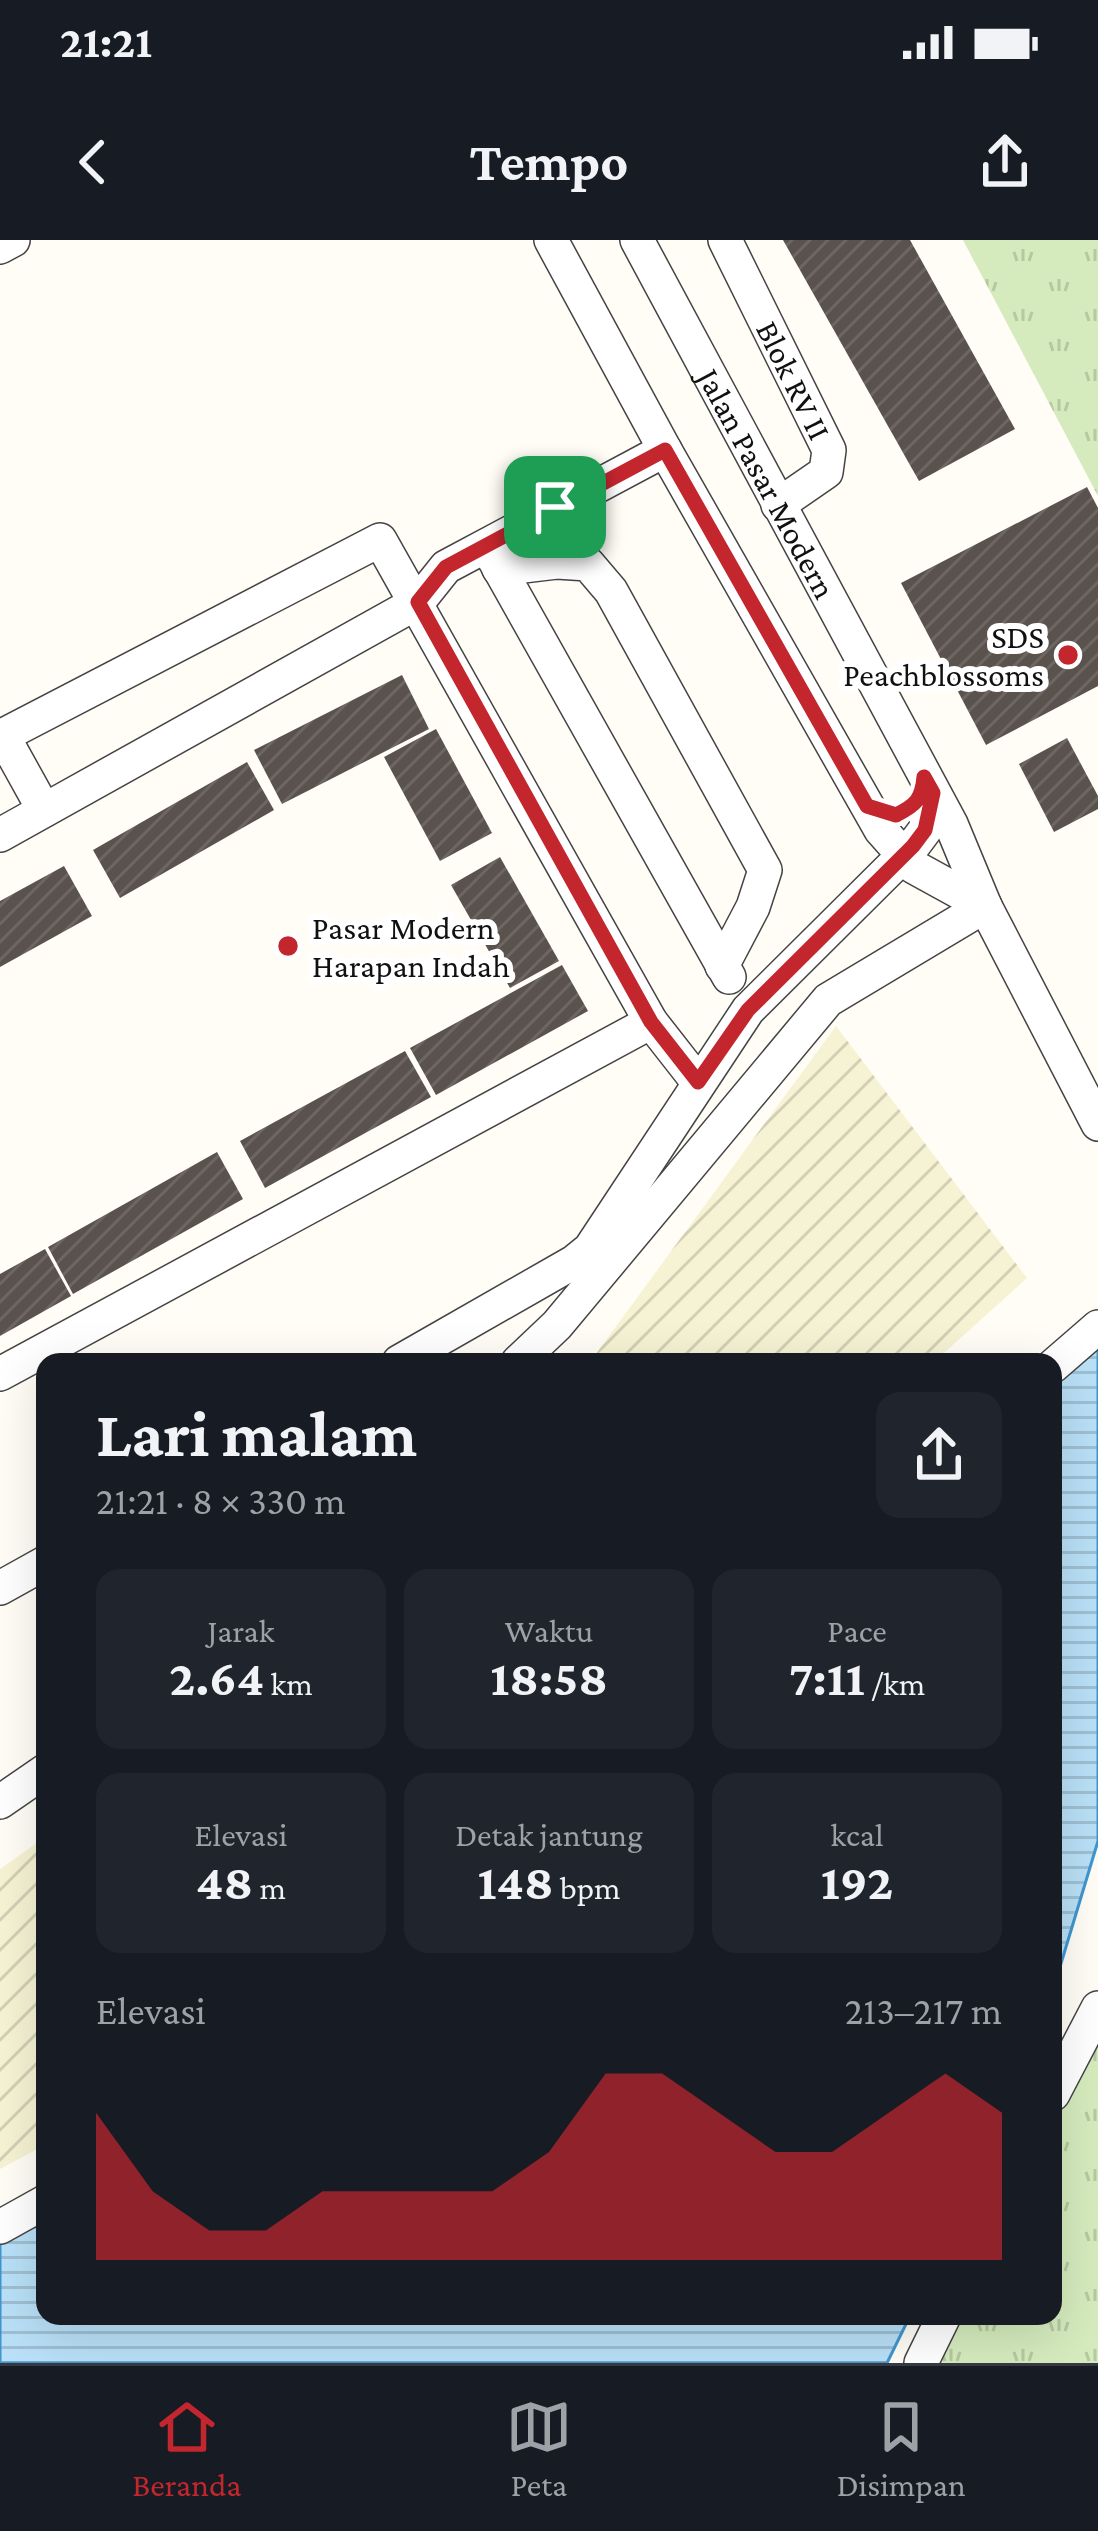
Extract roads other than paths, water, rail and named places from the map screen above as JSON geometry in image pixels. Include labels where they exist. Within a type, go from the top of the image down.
[{"type":"street","points":[[0,247],[13,240]]},
{"type":"street","name":"Jalan Pasar Modern","points":[[551,240],[867,806],[901,856],[985,906]]},
{"type":"street","name":"Jalan Pasar Modern","points":[[637,240],[964,853],[985,906]]},
{"type":"street","name":"Blok RV II","points":[[725,240],[829,450],[826,472],[778,505]]},
{"type":"street","points":[[492,557],[665,450]]},
{"type":"street","points":[[44,810],[1,737],[380,540],[651,1022],[698,1082]]},
{"type":"street","points":[[492,557],[748,1010]]},
{"type":"street","points":[[0,835],[418,602],[446,567],[492,557],[588,564],[610,592],[765,870],[753,907],[722,965]]},
{"type":"street","points":[[867,806],[896,815],[915,806],[928,785]]},
{"type":"street","points":[[414,1353],[590,1249],[748,1010],[925,830],[928,785]]},
{"type":"street","points":[[527,1353],[557,1325],[828,1000],[985,906],[1098,1124]]},
{"type":"street","points":[[39,1353],[651,1022]]},
{"type":"street","points":[[1062,1358],[1098,1327]]},
{"type":"street","points":[[0,1374],[36,1355]]},
{"type":"street","points":[[0,1588],[36,1568]]},
{"type":"street","points":[[0,1802],[36,1777]]},
{"type":"street","points":[[1062,2077],[1098,2008]]},
{"type":"street","points":[[0,2227],[36,2207]]},
{"type":"street","points":[[921,2363],[940,2325]]},
{"type":"water","points":[[1098,1336],[1098,1841],[1062,1960],[1062,1367]]},
{"type":"water","points":[[36,2219],[36,2325],[906,2325],[887,2363],[0,2363],[0,2239]]},
{"type":"place","name":"SDS Peachblossoms","points":[[1068,655]]},
{"type":"place","name":"Pasar Modern Harapan Indah","points":[[288,946]]}]
